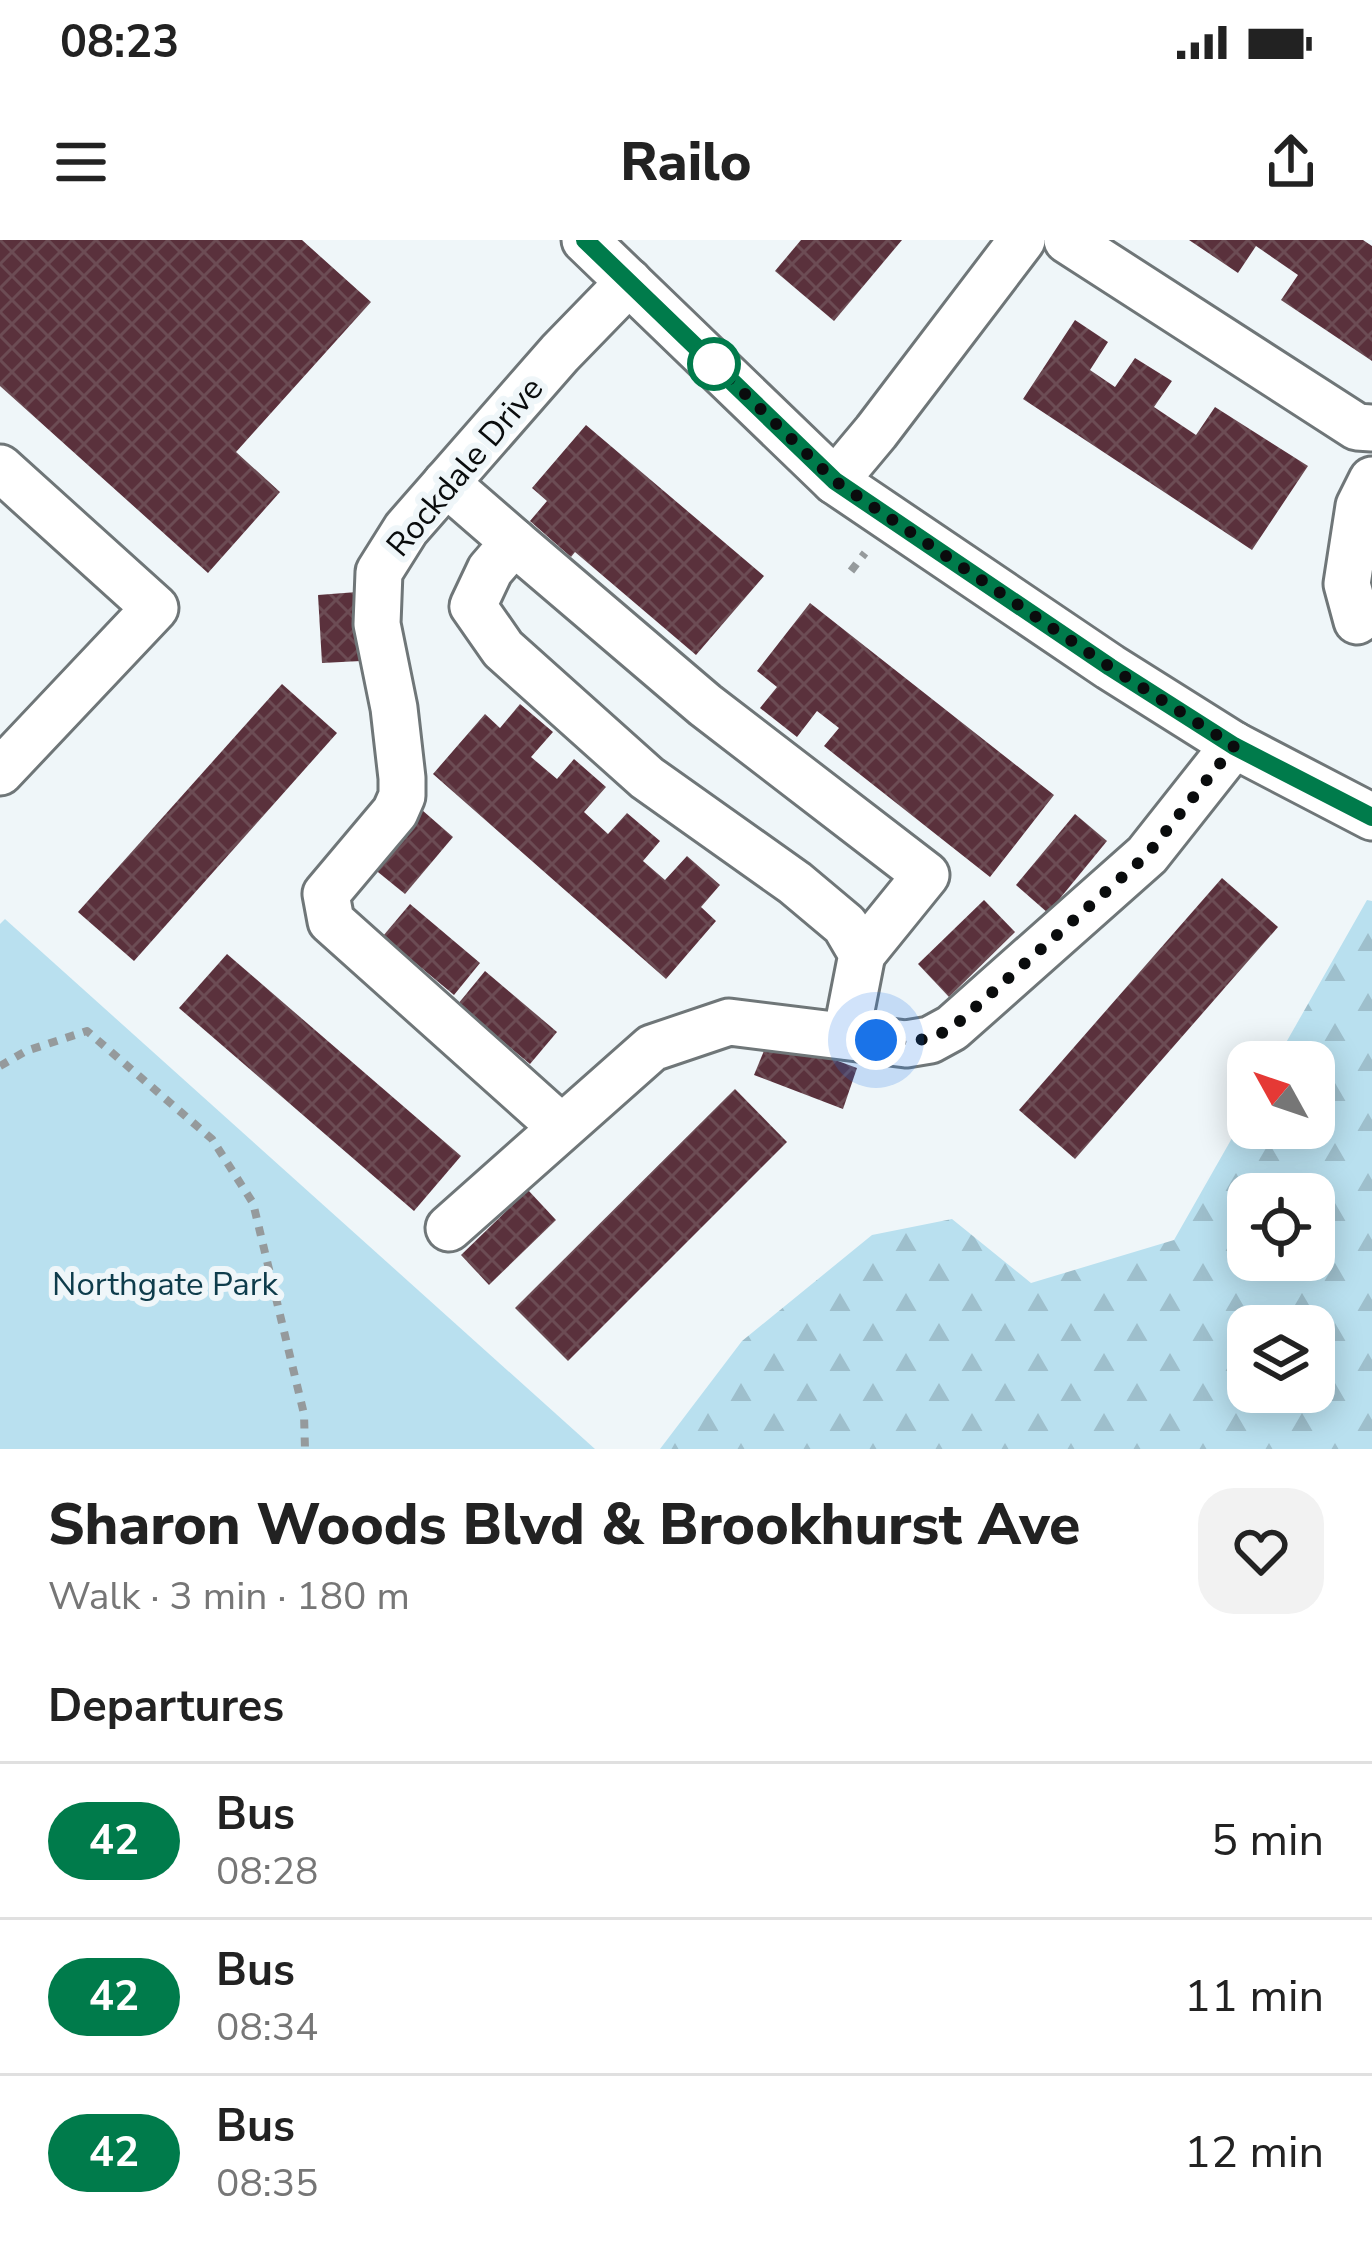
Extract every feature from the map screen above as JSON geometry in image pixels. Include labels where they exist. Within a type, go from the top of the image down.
[{"type":"street","points":[[586,240],[835,481],[1234,746],[1372,817]]},
{"type":"street","points":[[835,481],[1022,240]]},
{"type":"street","points":[[1066,240],[1357,427],[1372,428]]},
{"type":"street","name":"Rockdale Drive","points":[[561,1127],[331,921],[326,894],[395,812],[402,796],[394,708],[377,624],[379,572],[406,529],[628,282]]},
{"type":"street","points":[[0,468],[154,608],[0,772]]},
{"type":"street","points":[[1357,622],[1347,584],[1359,506],[1372,480]]},
{"type":"street","points":[[446,483],[706,705],[926,875],[862,954],[846,1036]]},
{"type":"street","points":[[514,542],[490,570],[472,606],[503,649],[647,778],[828,911],[844,925],[862,954]]},
{"type":"street","points":[[449,1228],[652,1048],[729,1022],[906,1044],[930,1040],[952,1028],[1147,855],[1234,746]]},
{"type":"path","points":[[851,571],[865,553]]},
{"type":"path","points":[[0,1066],[26,1051],[88,1031],[212,1139],[253,1203],[304,1414],[305,1449]]},
{"type":"green space","points":[[1367,900],[1372,901],[1372,1449],[660,1449],[742,1341],[872,1235],[952,1219],[1031,1283],[1174,1240],[1227,1147],[1335,1149],[1335,1041],[1287,1041]]},
{"type":"green space","name":"Northgate Park","points":[[5,919],[595,1449],[0,1449],[0,924]]},
{"type":"building","points":[[0,240],[302,240],[371,302],[236,452],[280,492],[208,573],[0,386]]},
{"type":"building","points":[[801,240],[902,240],[834,321],[775,271]]},
{"type":"building","points":[[1189,240],[1363,240],[1372,246],[1372,361],[1281,300],[1298,275],[1256,246],[1238,273]]},
{"type":"building","points":[[1075,320],[1108,342],[1090,370],[1115,387],[1135,358],[1172,381],[1154,407],[1196,435],[1215,407],[1308,466],[1252,550],[1023,399]]},
{"type":"building","points":[[586,425],[764,576],[696,655],[575,552],[571,557],[530,521],[547,501],[532,488]]},
{"type":"building","points":[[357,592],[361,661],[322,663],[318,595]]},
{"type":"building","points":[[810,603],[1054,795],[990,877],[824,746],[839,728],[817,711],[797,737],[760,708],[777,687],[757,671]]},
{"type":"building","points":[[282,684],[337,733],[134,961],[78,912]]},
{"type":"building","points":[[520,704],[553,732],[531,757],[557,779],[574,759],[606,787],[584,812],[608,834],[627,813],[660,841],[643,861],[665,880],[687,856],[720,885],[701,907],[716,921],[666,979],[433,774],[485,714],[500,728]]},
{"type":"building","points":[[422,810],[453,837],[405,894],[373,868]]},
{"type":"building","points":[[1075,814],[1107,841],[1048,913],[1016,885]]},
{"type":"building","points":[[1222,878],[1278,927],[1075,1159],[1019,1110]]},
{"type":"building","points":[[984,900],[1015,932],[949,997],[918,964]]},
{"type":"building","points":[[410,904],[480,963],[454,995],[383,936]]},
{"type":"building","points":[[227,954],[461,1156],[414,1211],[179,1008]]},
{"type":"building","points":[[485,971],[557,1032],[530,1064],[458,1004]]},
{"type":"building","points":[[770,1036],[857,1068],[843,1109],[754,1075]]},
{"type":"building","points":[[735,1089],[787,1142],[568,1361],[515,1308]]},
{"type":"building","points":[[528,1190],[556,1220],[489,1285],[461,1255]]},
{"type":"bus line","name":"42","points":[[585,240],[835,481],[1234,746],[1372,817]]},
{"type":"route","points":[[714,364],[835,481],[1234,746],[1147,855],[952,1028],[930,1040],[906,1044],[876,1040]]}]
